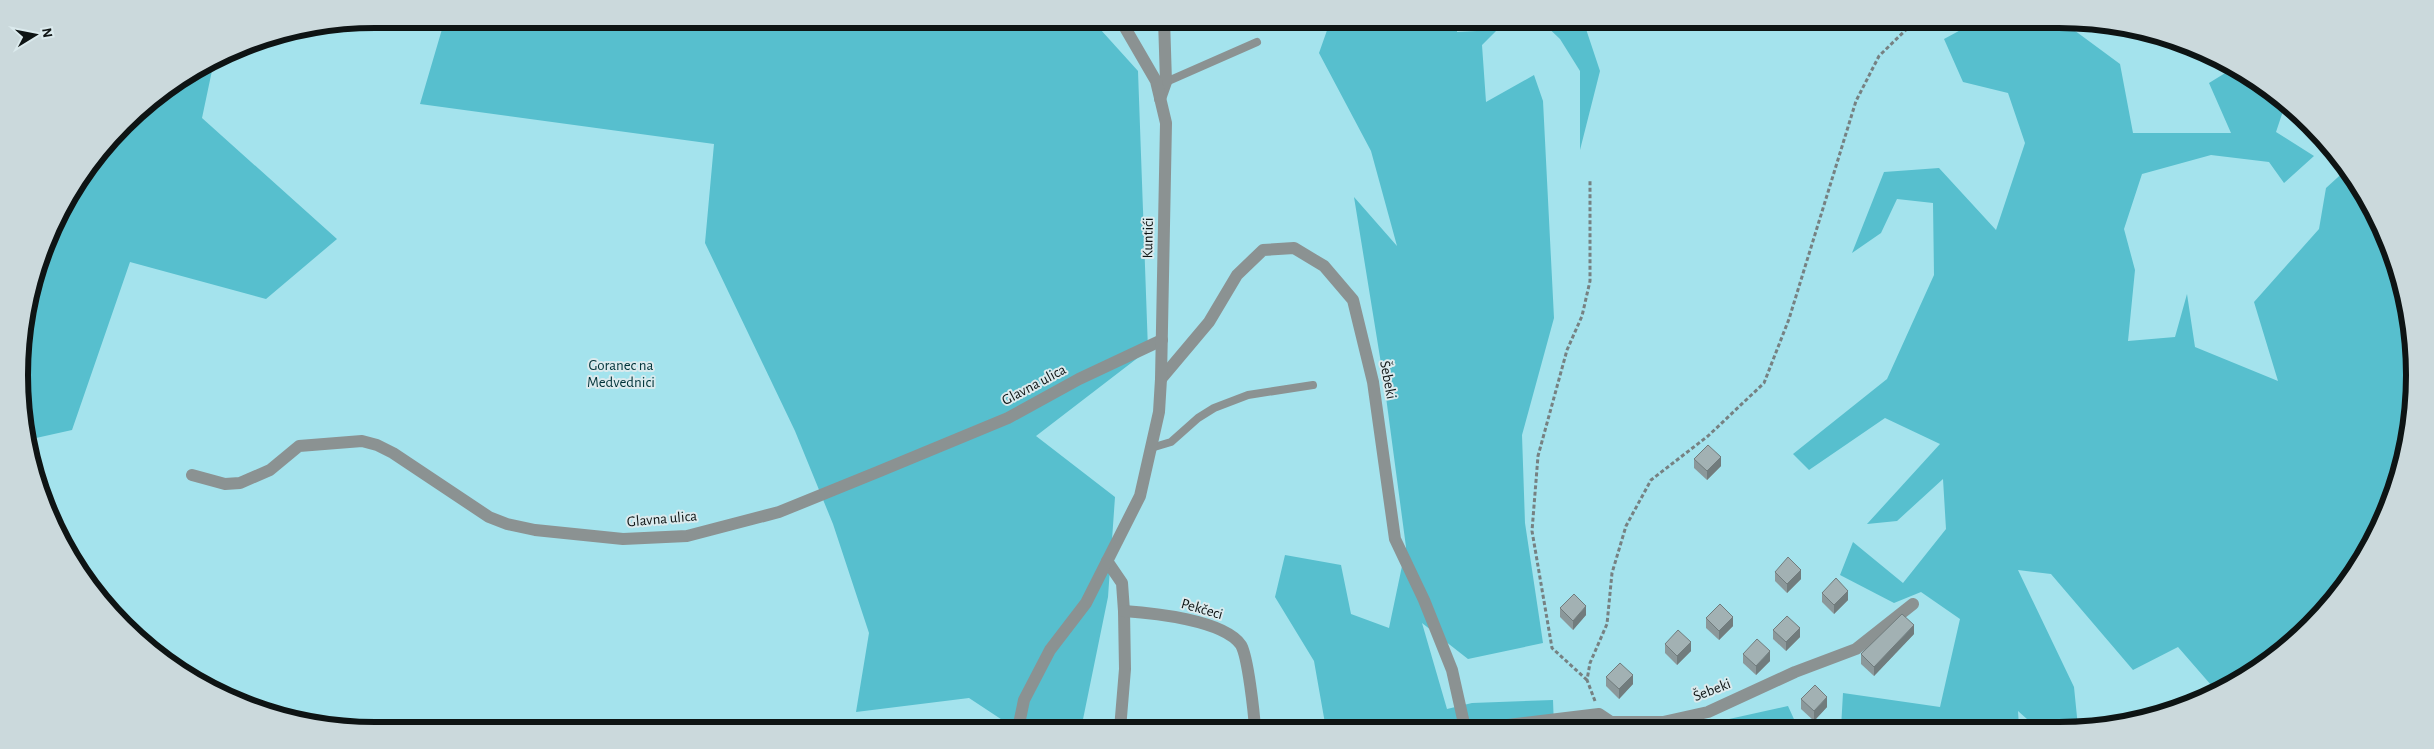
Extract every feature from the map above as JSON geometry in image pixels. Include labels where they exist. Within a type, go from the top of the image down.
[{"type":"street","name":"Kuntići","points":[[1125,28],[1156,81],[1166,123],[1162,379]]},
{"type":"street","points":[[1160,99],[1166,82],[1164,28]]},
{"type":"street","name":"Šebeki","points":[[1162,379],[1209,322],[1237,275],[1263,250],[1294,248],[1324,266],[1353,300],[1373,382],[1395,540],[1424,600],[1452,670],[1464,722]]},
{"type":"street","name":"Glavna ulica","points":[[192,475],[225,484],[240,483],[270,470],[299,446],[362,441],[377,445],[393,453],[489,517],[507,524],[535,530],[623,539],[687,536],[779,512],[880,471],[1008,418],[1079,380],[1162,340]]},
{"type":"street","points":[[1019,722],[1024,700],[1050,650],[1086,603],[1140,496],[1159,412],[1162,379]]},
{"type":"street","points":[[1107,561],[1122,583],[1125,669],[1121,722]]},
{"type":"street","name":"Šebeki","points":[[1533,722],[1599,714],[1611,722],[1663,722],[1708,712],[1795,672],[1856,649],[1913,604]]},
{"type":"street","name":"Pekčeci","points":[[1124,611],[1180,618],[1222,630],[1236,640],[1242,647],[1254,722]]},
{"type":"lane","points":[[1166,82],[1256,42]]},
{"type":"lane","points":[[1151,448],[1171,442],[1198,418],[1214,408],[1248,395],[1313,385]]},
{"type":"path","points":[[1587,680],[1590,663],[1607,624],[1612,573],[1626,526],[1651,480],[1708,436],[1764,383],[1789,319],[1819,216],[1856,101],[1879,56],[1908,28]]},
{"type":"path","points":[[1590,181],[1590,281],[1582,316],[1567,350],[1538,456],[1532,531],[1552,648],[1587,680],[1599,714]]},
{"type":"green space","name":"Goranec na Medvednici","points":[[352,28],[2082,28],[2127,34],[2149,39],[2192,54],[2213,63],[2252,86],[2271,99],[2305,129],[2335,163],[2348,182],[2371,221],[2380,242],[2395,285],[2400,307],[2406,352],[2406,397],[2400,442],[2388,486],[2371,528],[2335,586],[2305,620],[2271,650],[2213,686],[2149,710],[2105,719],[2060,722],[374,722],[329,719],[307,715],[263,703],[221,686],[201,675],[163,650],[129,620],[99,586],[63,528],[39,464],[30,420],[28,352],[30,329],[39,285],[63,221],[99,163],[129,129],[163,99],[221,63],[285,39],[329,30]]},
{"type":"shaded area","points":[[442,28],[1099,28],[1138,71],[1148,350],[1036,436],[1115,497],[1108,597],[1082,722],[1005,722],[969,698],[856,712],[869,633],[833,524],[795,431],[705,243],[714,144],[420,104]]},
{"type":"shaded area","points":[[1328,28],[1457,28],[1457,32],[1497,30],[1482,45],[1486,102],[1534,75],[1543,101],[1554,318],[1522,435],[1525,523],[1543,643],[1468,659],[1422,623],[1447,709],[1472,703],[1553,700],[1554,722],[1325,722],[1314,661],[1275,597],[1285,555],[1341,565],[1351,614],[1389,628],[1406,547],[1384,382],[1354,197],[1397,246],[1371,151],[1319,53]]},
{"type":"shaded area","points":[[1548,28],[1586,28],[1600,71],[1580,150],[1580,71],[1560,39]]},
{"type":"shaded area","points":[[1964,28],[2071,28],[2120,64],[2133,133],[2231,133],[2209,83],[2228,71],[2271,99],[2283,110],[2276,132],[2314,156],[2284,183],[2269,162],[2211,155],[2142,174],[2124,229],[2135,270],[2128,341],[2175,337],[2187,294],[2195,347],[2278,381],[2254,302],[2319,229],[2326,188],[2342,173],[2360,201],[2380,242],[2395,285],[2404,329],[2406,352],[2404,420],[2395,464],[2388,486],[2371,528],[2335,586],[2305,620],[2271,650],[2212,686],[2178,647],[2133,670],[2051,574],[2018,570],[2074,687],[2077,721],[2030,722],[2018,711],[2019,722],[1841,722],[1843,693],[1940,707],[1960,619],[1921,592],[1894,603],[1840,575],[1853,542],[1903,583],[1946,529],[1943,479],[1897,521],[1867,524],[1940,444],[1885,418],[1809,470],[1793,454],[1887,379],[1934,275],[1933,203],[1897,199],[1881,233],[1852,253],[1884,172],[1939,168],[1996,230],[2025,143],[2008,93],[1963,82],[1944,39]]},
{"type":"shaded area","points":[[213,68],[202,118],[337,239],[266,299],[130,262],[72,430],[33,439],[30,420],[28,352],[30,329],[39,285],[54,242],[63,221],[86,182],[99,163],[129,129],[163,99]]},
{"type":"shaded area","points":[[1788,706],[1795,722],[1716,722]]},
{"type":"building","points":[[1708,445],[1721,457],[1707,471],[1694,459]]},
{"type":"building","points":[[1788,557],[1801,570],[1787,584],[1775,572]]},
{"type":"building","points":[[1836,578],[1848,591],[1834,605],[1822,593]]},
{"type":"building","points":[[1574,594],[1586,606],[1573,621],[1560,608]]},
{"type":"building","points":[[1720,604],[1733,617],[1719,631],[1706,618]]},
{"type":"building","points":[[1902,614],[1914,625],[1874,667],[1861,654]]},
{"type":"building","points":[[1787,616],[1800,628],[1786,642],[1773,630]]},
{"type":"building","points":[[1678,630],[1691,642],[1677,656],[1665,644]]},
{"type":"building","points":[[1757,639],[1770,651],[1756,666],[1743,654]]},
{"type":"building","points":[[1620,663],[1633,675],[1619,689],[1606,677]]},
{"type":"building","points":[[1815,685],[1827,697],[1814,711],[1801,699]]}]
